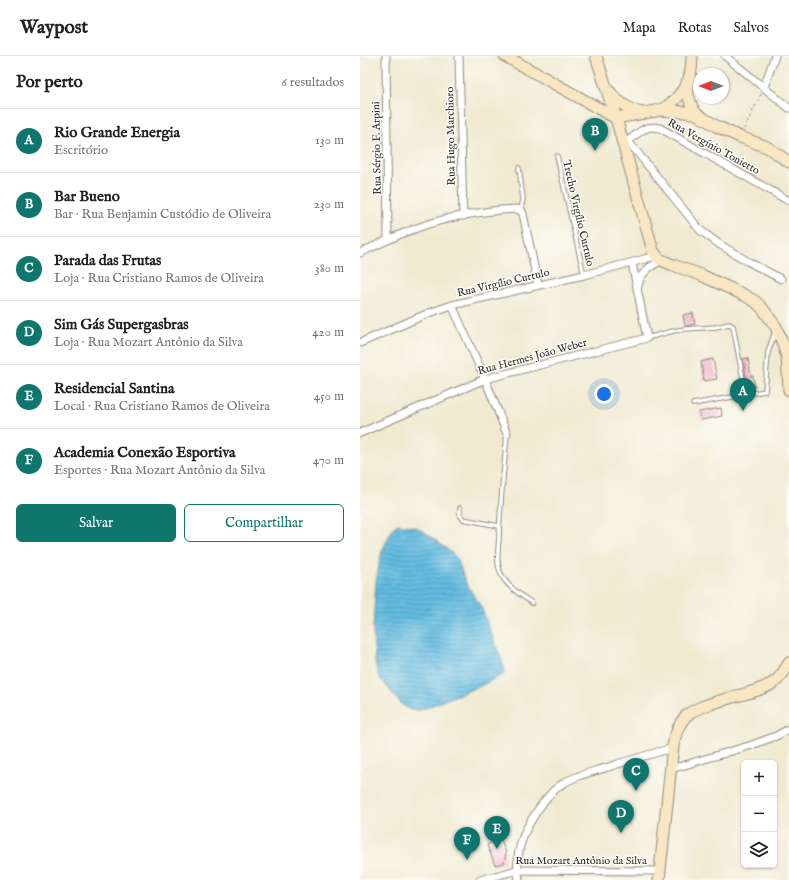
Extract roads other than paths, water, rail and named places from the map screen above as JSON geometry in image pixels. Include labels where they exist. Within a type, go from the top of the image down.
[{"type":"main road","points":[[505,56],[616,118],[661,110],[695,113],[716,126],[767,147],[789,162]]},
{"type":"main road","points":[[596,56],[616,118],[625,139],[653,251],[659,258],[744,295],[763,308],[776,327],[783,344],[786,357],[789,390]]},
{"type":"main road","points":[[661,110],[666,108],[674,101],[686,85],[690,75],[692,56]]},
{"type":"main road","points":[[686,85],[687,94],[695,113]]},
{"type":"main road","points":[[607,89],[615,99],[623,105],[642,113]]},
{"type":"main road","points":[[625,139],[628,122],[642,113]]},
{"type":"main road","points":[[659,876],[674,738],[678,727],[686,716],[694,710],[769,686],[782,674],[789,662]]},
{"type":"street","name":"Rua Sérgio F. Arpini","points":[[386,56],[388,239]]},
{"type":"street","name":"Rua Hugo Marchioro","points":[[459,56],[463,216]]},
{"type":"street","points":[[725,56],[789,108]]},
{"type":"street","points":[[764,87],[775,56]]},
{"type":"street","name":"Rua Vergínio Tonietto","points":[[625,139],[652,126],[660,128],[789,201]]},
{"type":"street","points":[[625,139],[700,230],[718,244],[781,279]]},
{"type":"street","points":[[360,253],[388,239],[417,228],[463,216],[516,208],[523,214],[538,285]]},
{"type":"street","points":[[638,286],[641,276],[659,258]]},
{"type":"street","name":"Rua Virgílio Curtulo","points":[[360,343],[429,313],[452,305],[659,258]]},
{"type":"street","points":[[632,263],[638,286],[647,338]]},
{"type":"street","points":[[452,305],[485,379],[507,434]]},
{"type":"street","name":"Rua Hermes João Weber","points":[[360,433],[485,379],[647,338]]},
{"type":"street","points":[[671,769],[752,745],[776,736],[789,729]]},
{"type":"street","points":[[519,880],[517,870],[518,853],[523,835],[543,802],[560,785],[573,778],[673,747]]},
{"type":"street","name":"Rua Mozart Antônio da Silva","points":[[480,880],[517,870],[659,876]]},
{"type":"lane","name":"Trecho Virgílio Curtulo","points":[[556,156],[584,275]]},
{"type":"lane","points":[[519,168],[523,199],[520,210]]},
{"type":"lane","points":[[647,338],[673,331],[716,327],[729,324],[732,326],[746,395]]},
{"type":"lane","points":[[693,404],[765,391],[768,352],[776,327]]},
{"type":"lane","points":[[507,434],[499,526],[498,562],[502,576],[514,591],[532,603]]},
{"type":"lane","points":[[460,508],[460,514],[463,519],[499,526]]},
{"type":"water","points":[[398,524],[415,527],[426,533],[452,553],[458,560],[465,581],[482,609],[505,669],[504,674],[480,686],[420,710],[411,710],[402,705],[379,677],[375,663],[373,629],[376,580],[382,551],[391,532]]},
{"type":"place","name":"Bar Bueno","points":[[595,151]]},
{"type":"place","name":"Rio Grande Energia","points":[[743,411]]},
{"type":"place","name":"Parada das Frutas","points":[[636,791]]},
{"type":"place","name":"Sim Gás Supergasbras","points":[[621,833]]},
{"type":"place","name":"Residencial Santina","points":[[497,849]]},
{"type":"place","name":"Academia Conexão Esportiva","points":[[467,860]]}]
